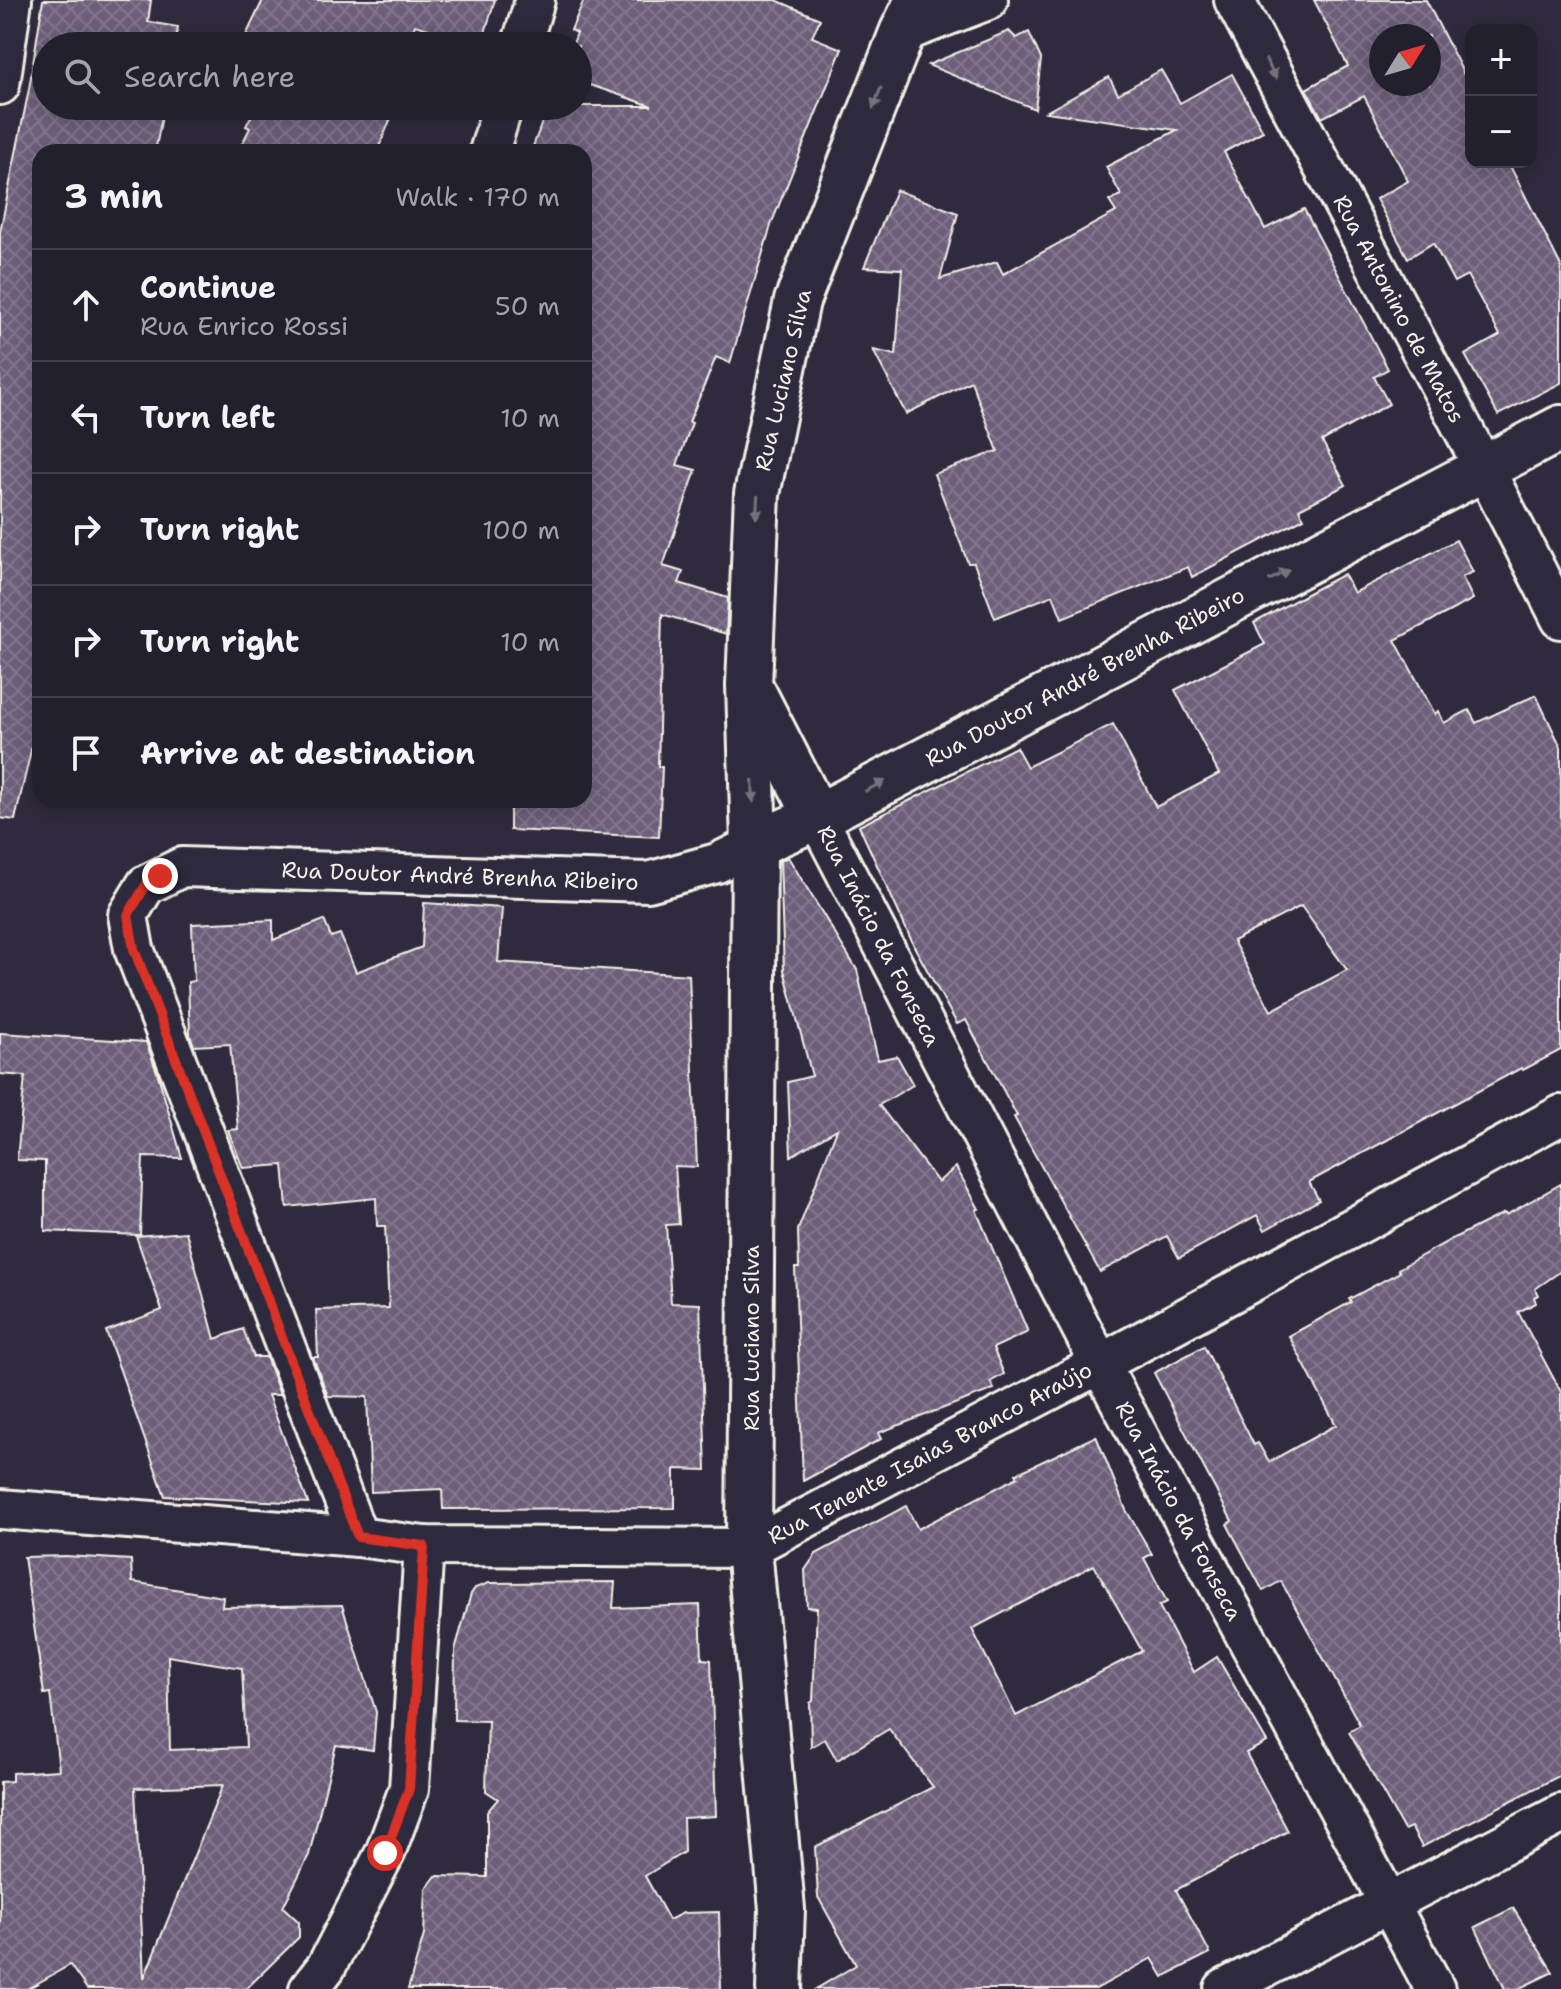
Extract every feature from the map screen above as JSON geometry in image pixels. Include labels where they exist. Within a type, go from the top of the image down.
[{"type":"street","points":[[0,85],[12,0]]},
{"type":"street","points":[[525,32],[535,0]]},
{"type":"street","points":[[910,17],[988,0]]},
{"type":"street","name":"Rua Antonino de Matos","points":[[1234,0],[1484,468],[1561,619]]},
{"type":"street","name":"Rua Luciano Silva","points":[[779,1989],[782,1909],[749,1548],[754,845],[749,685],[757,494],[797,301],[910,17]]},
{"type":"street","points":[[491,144],[499,120]]},
{"type":"street","name":"Rua Doutor André Brenha Ribeiro","points":[[358,1537],[134,949],[128,915],[146,885],[182,867],[648,882],[717,863],[817,817],[1561,428]]},
{"type":"street","name":"Rua Luciano Silva","points":[[749,685],[817,817]]},
{"type":"street","name":"Rua Inácio da Fonseca","points":[[817,817],[1100,1364],[1435,1989]]},
{"type":"street","name":"Rua Tenente Isaias Branco Araújo","points":[[0,1509],[358,1537],[424,1546],[749,1548],[1100,1364],[1561,1115]]},
{"type":"street","points":[[309,1989],[326,1967],[385,1853],[409,1789],[424,1546]]},
{"type":"street","points":[[1224,1989],[1561,1814]]},
{"type":"building","points":[[43,0],[151,0],[148,22],[178,27],[177,32],[38,32]]},
{"type":"building","points":[[263,0],[495,0],[485,32],[437,32],[415,25],[412,32],[248,32]]},
{"type":"building","points":[[584,0],[776,0],[820,19],[812,37],[842,49],[772,222],[730,363],[716,357],[689,422],[692,423],[677,465],[696,470],[663,566],[683,572],[679,583],[728,598],[726,634],[662,614],[659,837],[510,830],[510,808],[592,808],[592,144],[534,144],[543,120],[592,120],[592,106],[652,106],[592,86],[592,32],[571,30]]},
{"type":"building","points":[[1314,0],[1426,0],[1438,24],[1369,24],[1369,96],[1441,96],[1441,29],[1465,76],[1465,168],[1511,168],[1561,266],[1561,383],[1498,415],[1465,355],[1500,335],[1467,275],[1454,282],[1433,243],[1408,258],[1376,199],[1408,181],[1364,96],[1322,118],[1306,89],[1348,66]]},
{"type":"building","points":[[1009,31],[1016,38],[1029,32],[1041,59],[1035,109],[928,65]]},
{"type":"building","points":[[32,70],[32,120],[161,120],[157,144],[32,144],[32,746],[15,820],[0,818],[0,232]]},
{"type":"building","points":[[1161,70],[1180,103],[1232,74],[1263,131],[1224,152],[1265,229],[1304,209],[1388,369],[1374,377],[1389,404],[1322,441],[1346,485],[1299,509],[1304,518],[1192,577],[1188,567],[1062,618],[1053,595],[995,618],[974,563],[968,563],[934,474],[998,451],[971,381],[906,414],[873,350],[896,355],[902,269],[864,267],[896,190],[958,213],[940,279],[997,262],[1003,274],[1116,212],[1109,201],[1121,195],[1106,167],[1177,130],[1046,112],[1109,77],[1118,94]]},
{"type":"building","points":[[249,120],[390,120],[380,144],[242,144],[250,128],[246,126]]},
{"type":"building","points":[[1456,540],[1473,572],[1462,577],[1473,599],[1395,640],[1435,714],[1438,711],[1444,723],[1469,710],[1476,723],[1536,695],[1561,747],[1561,1050],[1523,1070],[1521,1068],[1309,1182],[1319,1200],[1265,1230],[1257,1215],[1179,1258],[1167,1236],[1100,1272],[1014,1117],[1017,1116],[966,1020],[957,1024],[915,948],[859,826],[1016,747],[1027,767],[1113,724],[1156,807],[1219,774],[1175,690],[1265,644],[1254,623],[1312,591],[1344,574],[1354,593]],"holes":[[[1301,906],[1347,970],[1271,1011],[1233,941]]]},
{"type":"building","points":[[788,857],[857,970],[878,1060],[897,1056],[913,1085],[879,1105],[938,1182],[956,1167],[979,1209],[976,1210],[1028,1332],[993,1348],[1004,1374],[990,1382],[994,1389],[878,1433],[881,1439],[803,1481],[795,1268],[799,1268],[798,1230],[837,1129],[791,1156],[788,1082],[812,1076],[784,970],[780,861]]},
{"type":"building","points":[[424,903],[502,908],[498,962],[689,975],[697,1167],[675,1166],[679,1224],[666,1225],[671,1303],[700,1304],[706,1470],[675,1469],[675,1508],[443,1509],[442,1489],[371,1492],[367,1397],[328,1396],[313,1357],[318,1357],[316,1310],[389,1308],[385,1226],[377,1226],[376,1198],[287,1207],[283,1165],[243,1168],[228,1130],[238,1129],[230,1044],[194,1046],[190,1035],[188,982],[194,981],[192,924],[273,920],[273,940],[324,920],[331,937],[340,934],[356,972],[422,947]]},
{"type":"building","points":[[0,1033],[146,1042],[182,1158],[143,1157],[140,1235],[45,1231],[45,1161],[17,1160],[25,1076],[0,1074]]},
{"type":"building","points":[[1561,1184],[1561,1271],[1535,1289],[1538,1295],[1534,1297],[1536,1303],[1518,1312],[1561,1392],[1561,1775],[1422,1847],[1411,1827],[1404,1830],[1349,1732],[1360,1725],[1281,1581],[1263,1591],[1227,1524],[1232,1521],[1154,1373],[1204,1346],[1254,1445],[1258,1443],[1269,1462],[1336,1425],[1289,1336],[1400,1272],[1398,1269]]},
{"type":"building","points":[[186,1232],[215,1339],[243,1329],[254,1357],[266,1357],[280,1395],[268,1395],[308,1503],[165,1496],[106,1331],[162,1310],[136,1236]]},
{"type":"building","points":[[1096,1436],[1126,1510],[1152,1554],[1144,1558],[1167,1602],[1159,1606],[1194,1672],[1217,1657],[1267,1742],[1246,1753],[1288,1831],[1176,1890],[1210,1953],[1163,1977],[1152,1958],[1096,1989],[816,1989],[856,1965],[818,1897],[815,1847],[933,1787],[889,1729],[837,1760],[825,1739],[811,1747],[810,1703],[813,1701],[817,1608],[807,1607],[805,1570],[816,1554],[906,1506],[918,1529],[1018,1477],[1016,1474]],"holes":[[[1094,1565],[1142,1651],[1016,1716],[972,1629]]]},
{"type":"building","points":[[24,1557],[131,1560],[132,1582],[223,1597],[222,1607],[342,1605],[376,1712],[373,1750],[336,1745],[309,1855],[283,1907],[299,1922],[299,1937],[246,1989],[87,1989],[70,1965],[27,1989],[0,1989],[0,1782],[12,1781],[12,1773],[59,1770],[50,1693],[44,1694]],"holes":[[[168,1656],[242,1668],[246,1747],[170,1750]],[[223,1785],[144,1978],[135,1788]]]},
{"type":"building","points":[[615,1582],[613,1608],[700,1605],[702,1659],[711,1660],[716,1816],[683,1818],[684,1852],[645,1876],[669,1920],[683,1913],[719,1912],[721,1989],[408,1989],[424,1935],[426,1889],[436,1876],[487,1877],[487,1812],[498,1799],[486,1791],[488,1721],[454,1720],[455,1650],[471,1594],[475,1588],[489,1583]]},
{"type":"building","points":[[1513,1908],[1553,1972],[1518,1989],[1505,1989],[1475,1927]]},
{"type":"route","points":[[160,876],[146,885],[128,915],[134,949],[358,1537],[424,1546],[409,1789],[385,1853]]}]
